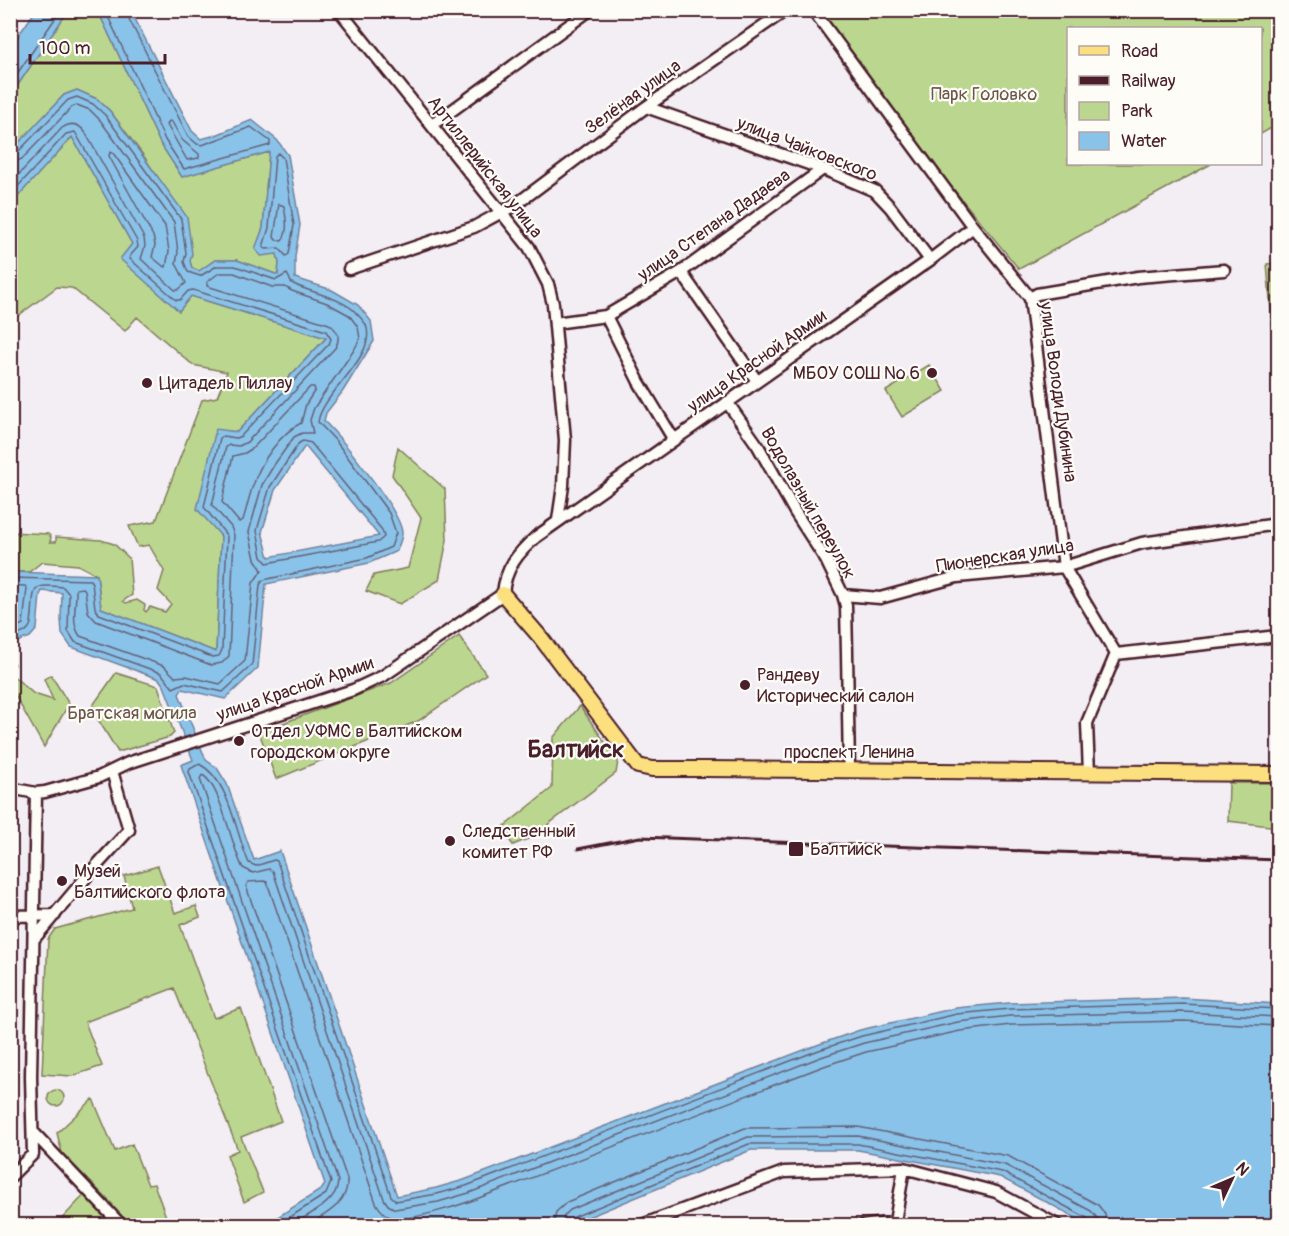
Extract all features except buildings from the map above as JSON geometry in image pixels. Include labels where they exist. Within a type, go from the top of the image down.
[{"type":"main road","name":"проспект Ленина","points":[[503,594],[541,638],[638,766],[652,769],[1278,774]]},
{"type":"street","name":"Артиллерийская улица","points":[[339,10],[529,247],[548,284],[555,323],[565,440],[563,486],[558,520]]},
{"type":"street","points":[[432,125],[590,10]]},
{"type":"street","name":"Зелёная улица","points":[[349,269],[474,227],[501,213],[646,107],[786,10]]},
{"type":"street","name":"улица Володи Дубинина","points":[[813,10],[973,227],[1030,298],[1064,567],[1116,654]]},
{"type":"street","name":"улица Чайковского","points":[[646,107],[823,169],[875,191],[930,260]]},
{"type":"street","name":"улица Степана Дадаева","points":[[555,323],[606,316],[681,272],[823,169]]},
{"type":"street","name":"улица Красной Армии","points":[[558,520],[930,260],[973,227]]},
{"type":"street","points":[[1030,298],[1037,294],[1138,277],[1224,270]]},
{"type":"street","points":[[681,272],[757,381]]},
{"type":"street","points":[[606,316],[639,382],[674,440]]},
{"type":"street","name":"Водолазный переулок","points":[[727,402],[758,446],[795,512],[826,560],[843,595],[846,606],[848,653],[849,770]]},
{"type":"street","points":[[503,594],[504,582],[514,557],[558,520]]},
{"type":"street","name":"Пионерская улица","points":[[843,595],[880,597],[957,577],[1064,567],[1142,543],[1278,524]]},
{"type":"street","name":"улица Красной Армии","points":[[10,788],[36,793],[99,777],[128,763],[369,683],[400,666],[503,594]]},
{"type":"street","points":[[1089,773],[1087,723],[1116,654],[1278,636]]},
{"type":"street","points":[[34,939],[129,830],[112,771]]},
{"type":"street","points":[[10,1177],[33,1154],[36,793]]},
{"type":"street","points":[[10,916],[55,915]]},
{"type":"street","points":[[33,1132],[122,1226]]},
{"type":"street","points":[[861,1226],[895,1222],[904,1168]]},
{"type":"street","points":[[639,1226],[659,1222],[784,1172],[904,1168],[996,1192],[1059,1226]]},
{"type":"green space","points":[[68,11],[98,11],[160,143],[182,177],[269,152],[263,228],[256,249],[277,253],[278,275],[237,260],[215,260],[199,271],[192,268],[158,178],[110,111],[97,99],[77,90],[64,95],[11,152],[11,95]]},
{"type":"green space","name":"Парк Головко","points":[[821,11],[1278,11],[1278,124],[1262,133],[1262,27],[1067,27],[1067,165],[1209,165],[1019,269],[877,96]]},
{"type":"green space","points":[[72,137],[132,244],[121,259],[179,311],[191,296],[326,338],[237,432],[216,430],[221,536],[216,652],[101,608],[97,575],[78,565],[42,562],[29,572],[11,572],[11,532],[48,534],[51,537],[50,542],[56,542],[56,537],[101,540],[114,544],[129,558],[132,595],[123,601],[126,603],[137,600],[145,605],[146,612],[150,607],[165,612],[171,604],[158,590],[164,571],[149,545],[138,547],[129,526],[156,521],[202,400],[217,397],[227,372],[193,365],[137,317],[125,331],[72,288],[57,287],[11,321],[10,204]]},
{"type":"green space","points":[[1278,263],[1278,347],[1274,347],[1267,264]]},
{"type":"green space","points":[[929,365],[945,391],[902,417],[886,391]]},
{"type":"green space","points":[[398,447],[445,489],[447,540],[439,580],[400,604],[366,591],[374,575],[408,568],[421,518],[392,475]]},
{"type":"green space","points":[[459,636],[486,674],[418,721],[276,779],[259,732],[391,683]]},
{"type":"green space","points":[[10,657],[14,665],[11,674],[34,694],[53,700],[44,679],[51,675],[69,704],[44,747],[11,688]]},
{"type":"green space","name":"Братская могила","points":[[116,673],[158,686],[174,733],[170,737],[118,752],[91,708]]},
{"type":"green space","points":[[580,706],[618,761],[616,773],[530,838],[513,845],[501,829],[552,788],[553,738]]},
{"type":"green space","points":[[1229,783],[1278,783],[1278,827],[1228,821]]},
{"type":"green space","points":[[158,866],[175,913],[196,906],[200,917],[180,925],[214,1018],[241,1008],[281,1121],[241,1137],[263,1192],[244,1202],[227,1155],[238,1150],[174,988],[85,1022],[102,1066],[72,1076],[42,1074],[48,939],[55,929],[132,908],[124,876]]},
{"type":"green space","points":[[56,1090],[64,1098],[56,1106],[48,1098]]},
{"type":"green space","points":[[93,1099],[115,1151],[132,1144],[148,1185],[154,1184],[169,1225],[55,1226],[86,1193],[104,1213],[113,1205],[62,1153],[57,1133]]},
{"type":"water","points":[[36,10],[68,11],[11,95],[11,46]]},
{"type":"water","points":[[98,11],[131,11],[192,131],[201,139],[252,120],[277,140],[288,155],[300,225],[295,257],[295,278],[332,290],[358,305],[371,321],[374,341],[343,391],[326,413],[324,421],[382,493],[400,524],[402,534],[397,551],[369,563],[266,584],[258,668],[225,699],[182,689],[179,694],[206,760],[217,768],[227,784],[254,860],[280,851],[397,1196],[464,1180],[860,1030],[956,1008],[1009,1003],[1183,998],[1278,1004],[1278,1225],[1089,1225],[1000,1177],[858,1150],[751,1150],[569,1225],[265,1225],[322,1189],[325,1184],[181,765],[193,760],[164,686],[159,679],[71,647],[62,634],[62,593],[42,591],[37,629],[30,637],[11,644],[11,572],[97,575],[101,608],[216,652],[221,536],[197,509],[216,429],[237,432],[326,338],[191,296],[179,311],[120,259],[132,244],[72,137],[11,204],[10,152],[64,95],[77,90],[97,99],[110,111],[187,217],[192,268],[199,271],[215,260],[237,260],[278,275],[277,254],[261,256],[255,249],[263,228],[269,152],[182,177],[160,143]],"holes":[[[305,446],[379,536],[269,557],[262,532],[275,490]]]},
{"type":"railway","points":[[578,849],[640,837],[1278,860]]},
{"type":"place","name":"МБОУ СОШ № 6","points":[[932,373]]},
{"type":"place","name":"Цитадель Пиллау","points":[[147,383]]},
{"type":"place","name":"Рандеву Исторический салон","points":[[745,685]]},
{"type":"place","name":"Отдел УФМС в Балтийском городском округе","points":[[239,741]]},
{"type":"place","name":"Следственный комитет РФ","points":[[450,841]]},
{"type":"place","name":"Балтийск","points":[[796,849]]},
{"type":"place","name":"Музей Балтийского флота","points":[[62,881]]},
{"type":"district","name":"Балтийск","points":[[576,749]]}]
